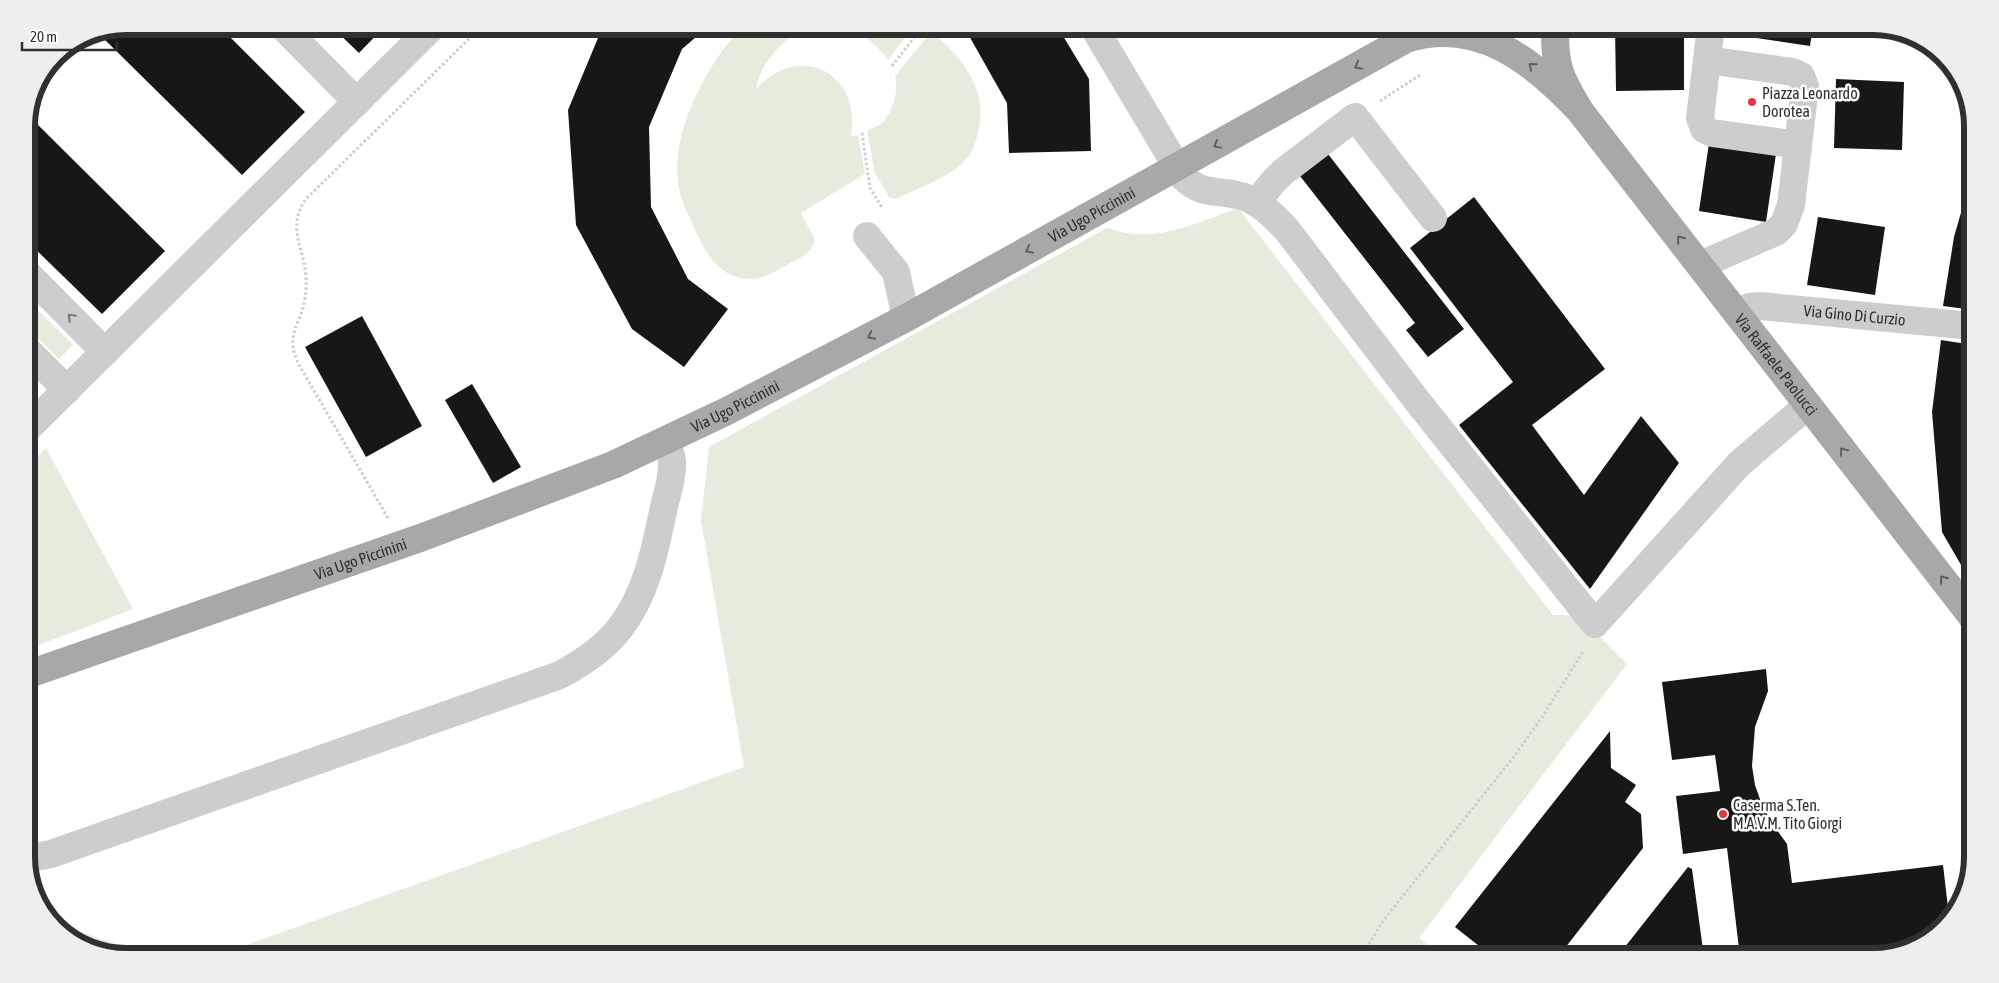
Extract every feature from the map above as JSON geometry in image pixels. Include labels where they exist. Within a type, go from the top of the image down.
[{"type":"main road","name":"Via Ugo Piccinini","points":[[35,672],[404,544],[573,481],[665,441],[906,318],[1176,168],[1409,35]]},
{"type":"main road","name":"Via Ugo Piccinini","points":[[1469,35],[1490,42]]},
{"type":"main road","name":"Via Raffaele Paolucci","points":[[1555,35],[1559,72],[1569,94],[1580,111],[1964,606]]},
{"type":"main road","name":"Via Raffaele Paolucci","points":[[1490,42],[1526,61],[1580,111]]},
{"type":"street","points":[[291,35],[357,102]]},
{"type":"street","points":[[35,421],[425,35]]},
{"type":"street","points":[[1098,35],[1182,177],[1198,189],[1236,195],[1256,203],[1287,230],[1418,402],[1595,624],[1740,464],[1808,405]]},
{"type":"street","points":[[1710,35],[1700,118],[1704,129],[1712,133],[1798,145]]},
{"type":"street","points":[[1700,265],[1776,232],[1782,227],[1791,205],[1805,86],[1801,76],[1793,72],[1707,60]]},
{"type":"street","points":[[1256,203],[1283,172],[1355,118],[1433,218]]},
{"type":"street","points":[[35,281],[106,352]]},
{"type":"street","name":"Via Gino Di Curzio","points":[[1738,314],[1749,307],[1760,306],[1964,325]]},
{"type":"street","points":[[35,358],[67,390]]},
{"type":"street","points":[[35,857],[50,854],[560,675],[579,664],[604,645],[619,630],[640,595],[652,560],[672,475],[671,456],[665,441]]},
{"type":"path","points":[[404,544],[298,363],[293,350],[293,336],[303,306],[306,283],[303,257],[296,235],[297,214],[306,199],[473,35]]},
{"type":"path","points":[[892,66],[916,35]]},
{"type":"path","points":[[1355,118],[1420,76]]},
{"type":"path","points":[[862,134],[870,188],[887,216]]},
{"type":"path","points":[[1367,948],[1383,922],[1516,754],[1543,716],[1581,656],[1595,624]]},
{"type":"shaded area","points":[[736,35],[790,35],[790,37],[768,60],[756,89],[773,75],[791,67],[808,66],[824,70],[837,80],[847,95],[852,114],[851,136],[858,135],[865,174],[801,213],[815,240],[807,253],[768,275],[750,279],[727,273],[711,258],[699,238],[683,203],[678,175],[680,140],[692,104],[711,68]]},
{"type":"shaded area","points":[[861,35],[907,35],[888,60],[868,39]]},
{"type":"shaded area","points":[[929,35],[935,35],[955,54],[964,66],[978,93],[980,108],[980,124],[976,140],[963,163],[940,178],[896,199],[889,197],[875,173],[867,131],[885,120],[891,110],[896,87],[895,76]]},
{"type":"shaded area","points":[[1238,208],[1553,615],[1578,615],[1627,664],[1419,938],[1432,948],[238,948],[744,767],[701,521],[709,447],[1107,228],[1124,233],[1141,234],[1158,233],[1190,226]]},
{"type":"shaded area","points":[[35,307],[73,345],[59,359],[35,335]]},
{"type":"shaded area","points":[[46,448],[133,609],[35,647],[35,459]]},
{"type":"shaded area","points":[[69,927],[126,948],[103,945],[91,941]]},
{"type":"building","points":[[126,35],[228,35],[305,112],[242,175],[103,38]]},
{"type":"building","points":[[340,35],[376,35],[359,53]]},
{"type":"building","points":[[599,35],[698,35],[682,49],[649,127],[651,207],[688,279],[728,309],[684,367],[632,329],[576,225],[568,110]]},
{"type":"building","points":[[969,35],[1062,35],[1089,79],[1091,151],[1009,153],[1007,103]]},
{"type":"building","points":[[1615,35],[1684,35],[1684,90],[1616,91]]},
{"type":"building","points":[[1743,35],[1812,35],[1810,46]]},
{"type":"building","points":[[1836,79],[1904,82],[1902,150],[1834,148]]},
{"type":"building","points":[[35,122],[165,251],[102,314],[35,249]]},
{"type":"building","points":[[1709,143],[1776,154],[1766,222],[1699,211]]},
{"type":"building","points":[[1328,154],[1464,329],[1428,357],[1406,330],[1415,323],[1300,176]]},
{"type":"building","points":[[1474,197],[1605,369],[1532,425],[1584,495],[1641,416],[1679,463],[1590,589],[1459,425],[1513,382],[1410,248]]},
{"type":"building","points":[[1964,202],[1964,309],[1943,306],[1954,237]]},
{"type":"building","points":[[1818,217],[1885,227],[1875,295],[1807,285]]},
{"type":"building","points":[[362,316],[422,426],[366,457],[305,347]]},
{"type":"building","points":[[1941,340],[1964,344],[1964,570],[1942,532],[1932,412]]},
{"type":"building","points":[[472,384],[521,467],[493,483],[445,400]]},
{"type":"building","name":"Caserma S.Ten. M.A.V.M. Tito Giorgi","points":[[1766,669],[1768,691],[1755,727],[1752,766],[1755,785],[1762,805],[1787,844],[1792,883],[1943,865],[1948,908],[1941,917],[1918,936],[1896,945],[1885,947],[1739,948],[1727,848],[1683,854],[1676,796],[1720,791],[1715,755],[1672,760],[1662,682]]},
{"type":"building","points":[[1610,731],[1611,768],[1636,785],[1625,802],[1641,814],[1643,848],[1565,948],[1482,948],[1455,927]]},
{"type":"building","points":[[1688,867],[1692,869],[1703,948],[1624,948]]},
{"type":"place","name":"Piazza Leonardo Dorotea","points":[[1752,102]]},
{"type":"place","name":"Caserma S.Ten. M.A.V.M. Tito Giorgi","points":[[1723,814]]}]
